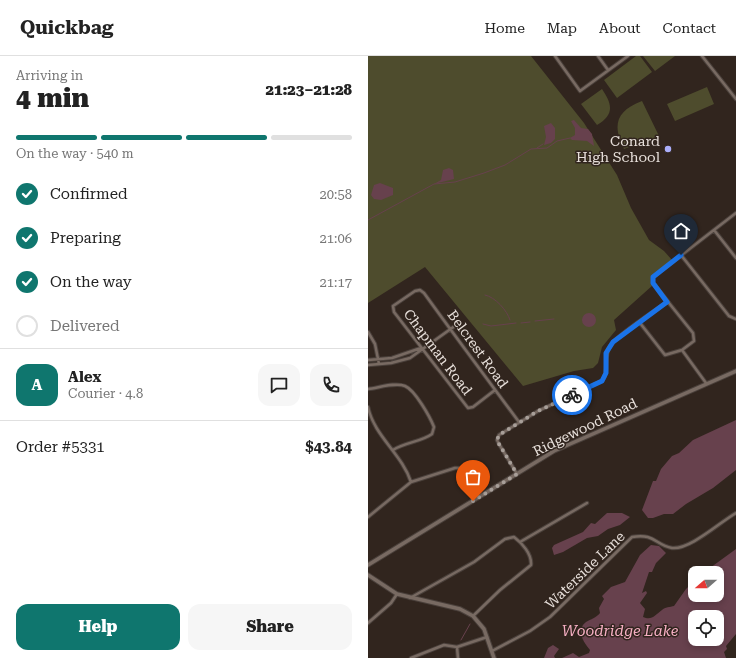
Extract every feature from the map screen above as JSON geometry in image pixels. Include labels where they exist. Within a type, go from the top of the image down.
[{"type":"main road","name":"Ridgewood Road","points":[[368,565],[561,448],[736,371]]},
{"type":"main road","points":[[368,575],[397,594],[460,610],[473,616],[482,626],[488,637],[494,658]]},
{"type":"street","points":[[555,56],[580,91],[628,56]]},
{"type":"street","points":[[598,56],[608,70]]},
{"type":"street","points":[[702,56],[736,98]]},
{"type":"street","points":[[640,323],[665,355],[682,350],[694,341],[693,333],[667,302],[653,283],[652,279],[736,213]]},
{"type":"street","points":[[714,230],[736,258]]},
{"type":"street","points":[[681,255],[729,316],[736,319]]},
{"type":"street","name":"Belcrest Road","points":[[420,290],[519,422]]},
{"type":"street","name":"Chapman Road","points":[[420,290],[395,304],[393,309],[422,348],[468,408],[473,407],[495,390]]},
{"type":"street","points":[[517,474],[497,440],[499,435],[519,422],[602,381],[606,373],[606,359],[609,346],[667,302]]},
{"type":"street","points":[[368,360],[392,358],[422,348],[459,323]]},
{"type":"street","points":[[368,332],[375,344],[379,364]]},
{"type":"street","points":[[368,365],[391,363],[410,358],[420,352],[422,348]]},
{"type":"street","points":[[682,350],[706,383]]},
{"type":"street","points":[[368,389],[400,385],[407,387],[422,405],[434,427],[432,434],[429,437],[408,442],[393,450]]},
{"type":"street","points":[[368,407],[373,422],[403,463],[411,482]]},
{"type":"street","points":[[368,517],[411,482],[441,471],[455,468],[463,468],[469,473],[471,477],[473,501]]},
{"type":"street","points":[[520,542],[587,503]]},
{"type":"street","name":"Waterside Lane","points":[[492,651],[530,631],[550,617],[632,536],[650,536],[666,546],[681,548],[690,544],[736,513]]},
{"type":"street","points":[[409,598],[474,562],[505,539],[514,537],[520,542],[530,558],[531,565],[489,600],[473,616]]},
{"type":"street","points":[[368,623],[391,603],[397,594]]},
{"type":"street","points":[[411,658],[444,645],[457,647],[488,637]]},
{"type":"street","points":[[457,647],[458,658]]},
{"type":"shaded area","points":[[368,56],[531,56],[584,123],[617,175],[631,208],[649,240],[664,251],[672,260],[652,276],[653,285],[614,320],[616,330],[602,347],[598,363],[593,368],[574,371],[523,386],[425,267],[368,303]]},
{"type":"shaded area","points":[[636,56],[640,56],[652,72],[617,98],[604,80]]},
{"type":"shaded area","points":[[643,56],[675,56],[655,71]]},
{"type":"shaded area","points":[[707,87],[714,104],[675,121],[667,104]]},
{"type":"shaded area","points":[[602,89],[608,99],[610,108],[607,117],[597,125],[581,104]]},
{"type":"shaded area","points":[[642,101],[659,136],[624,149],[618,133],[619,120],[627,109]]},
{"type":"water","points":[[574,120],[581,128],[588,129],[592,134],[594,146],[587,141],[572,140],[570,138],[575,135],[575,128],[571,121]]},
{"type":"water","points":[[551,123],[555,128],[555,139],[551,143],[544,145],[546,137],[544,126]]},
{"type":"water","points":[[449,168],[453,170],[454,179],[434,184],[441,180],[443,170]]},
{"type":"water","points":[[380,183],[393,188],[393,195],[381,200],[374,199],[371,195],[374,185]]},
{"type":"water","points":[[586,313],[592,313],[596,317],[596,323],[592,327],[586,327],[582,323],[582,317]]},
{"type":"water","points":[[736,420],[736,470],[713,488],[686,504],[673,514],[664,514],[653,518],[648,518],[642,510],[653,481],[656,481],[661,469],[672,456],[679,453],[693,440]]},
{"type":"water","points":[[607,513],[622,513],[630,517],[620,525],[608,529],[598,536],[587,538],[563,552],[554,555],[552,548],[554,545],[583,532],[591,523],[595,524]]},
{"type":"water","name":"Woodridge Lake","points":[[651,545],[659,546],[666,553],[656,563],[652,572],[649,572],[642,593],[646,591],[647,593],[640,603],[645,609],[643,617],[653,617],[665,608],[674,606],[688,587],[688,602],[724,602],[724,566],[713,566],[736,549],[736,634],[726,646],[727,649],[724,652],[726,658],[562,658],[573,653],[579,657],[589,653],[590,650],[585,644],[581,633],[583,625],[600,613],[599,608],[604,599],[602,596],[611,587],[625,582],[640,555]]},
{"type":"water","name":"Woodridge Lake","points":[[553,645],[559,649],[554,656],[555,658],[544,658],[548,648]]},
{"type":"waterway","points":[[368,220],[434,184],[455,182],[484,173],[505,165],[531,149],[547,148],[557,141],[570,138]]},
{"type":"waterway","points":[[537,148],[543,144]]},
{"type":"waterway","points":[[485,295],[493,298],[500,304],[510,320]]},
{"type":"waterway","points":[[535,321],[554,319]]},
{"type":"waterway","points":[[521,323],[530,322]]},
{"type":"waterway","points":[[483,324],[491,326],[516,323]]},
{"type":"waterway","points":[[461,640],[470,624]]},
{"type":"way so far","points":[[473,501],[517,474],[499,444],[497,437],[538,411],[572,395]]},
{"type":"place","name":"Conard High School","points":[[668,149]]},
{"type":"route","points":[[572,395],[602,381],[606,373],[606,353],[609,346],[667,302],[653,283],[652,279],[681,255]]}]
